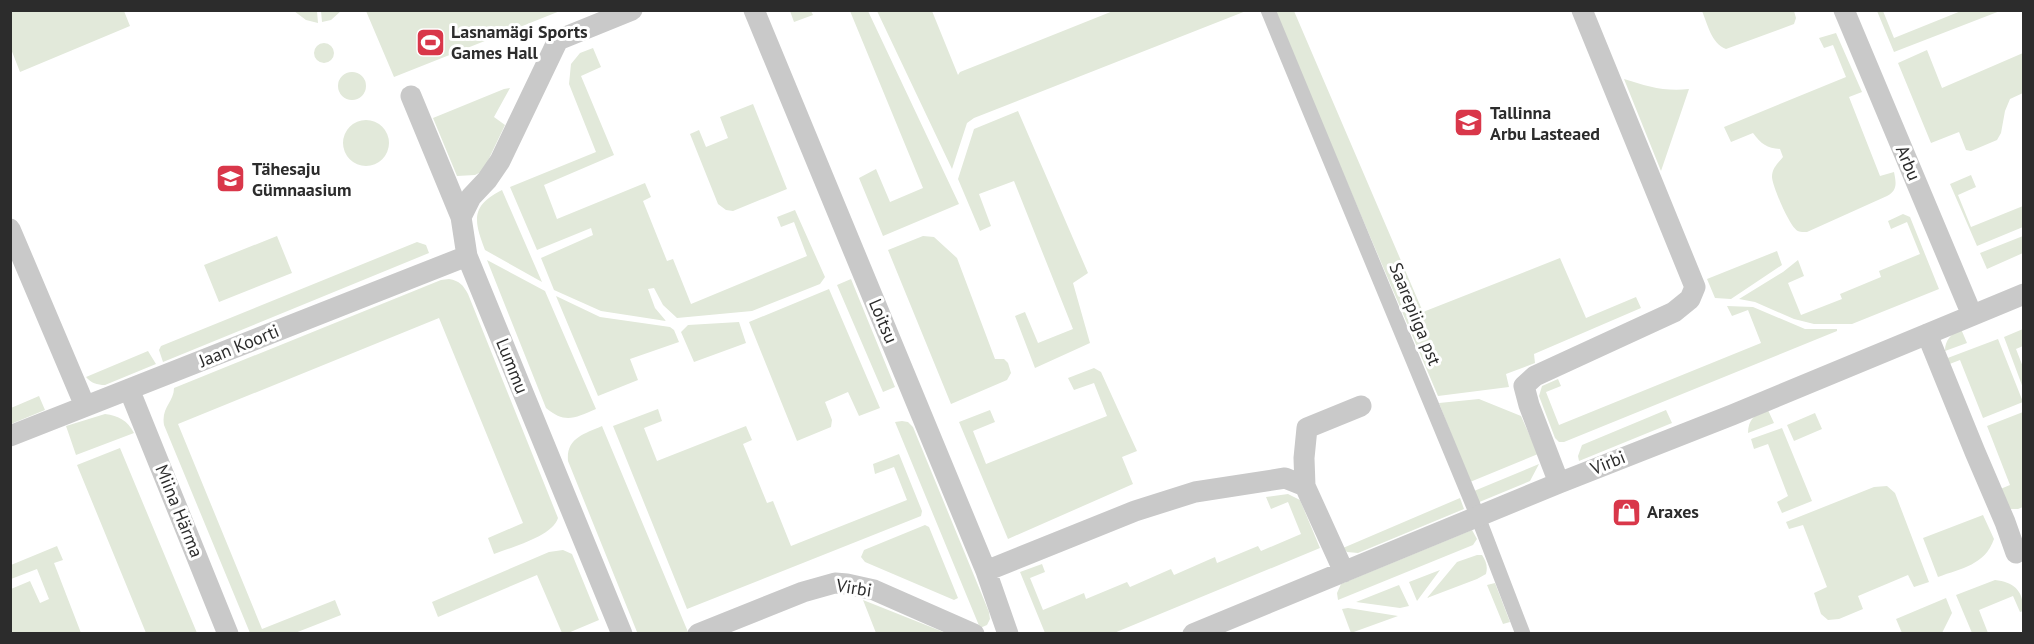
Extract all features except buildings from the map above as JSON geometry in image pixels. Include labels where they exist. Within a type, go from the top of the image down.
[{"type":"street","points":[[461,218],[471,197],[500,161],[558,40],[632,10]]},
{"type":"street","name":"Loitsu","points":[[754,10],[986,571],[1008,633]]},
{"type":"street","name":"Saarepiiga pst","points":[[1268,10],[1478,517],[1523,633]]},
{"type":"street","points":[[1559,483],[1524,386],[1535,376],[1674,312],[1690,299],[1695,287],[1582,10]]},
{"type":"street","name":"Arbu","points":[[1844,10],[1972,315]]},
{"type":"street","name":"Lummu","points":[[411,96],[461,218],[467,256],[622,633]]},
{"type":"street","points":[[10,230],[85,406]]},
{"type":"street","name":"Jaan Koorti","points":[[10,436],[467,256]]},
{"type":"street","name":"Virbi","points":[[1193,633],[2024,294]]},
{"type":"street","points":[[1927,334],[2016,553]]},
{"type":"street","name":"Miina Härma","points":[[129,389],[228,633]]},
{"type":"street","points":[[1344,572],[1305,486],[1304,458],[1307,428],[1361,406]]},
{"type":"street","points":[[986,571],[1135,511],[1195,492],[1285,478],[1305,486]]},
{"type":"street","name":"Virbi","points":[[698,633],[803,592],[836,583],[874,590],[974,633]]},
{"type":"green space","points":[[321,10],[341,11],[331,20],[322,22]]},
{"type":"green space","points":[[10,11],[124,11],[130,26],[20,72],[11,49]]},
{"type":"green space","points":[[294,11],[317,11],[318,23],[306,20]]},
{"type":"green space","name":"Lasnamägi Sports Games Hall","points":[[366,11],[560,11],[394,77]]},
{"type":"green space","points":[[790,11],[811,11],[813,15],[794,22]]},
{"type":"green space","points":[[850,11],[868,11],[959,204],[883,236],[859,178],[876,169],[890,202],[923,188]]},
{"type":"green space","points":[[877,11],[932,11],[958,75],[960,72],[1113,11],[1246,11],[974,118],[967,123],[952,169]]},
{"type":"green space","points":[[1274,11],[1294,11],[1423,312],[1560,258],[1586,318],[1636,297],[1641,308],[1534,354],[1535,363],[1506,374],[1509,387],[1438,396]]},
{"type":"green space","points":[[1702,11],[1794,11],[1796,18],[1794,24],[1726,49],[1713,38]]},
{"type":"green space","points":[[1877,11],[1883,11],[1894,38],[1961,11],[2000,11],[1894,52]]},
{"type":"green space","points":[[1836,33],[1862,92],[1849,97],[1880,176],[1894,172],[1895,186],[1893,192],[1887,196],[1807,232],[1799,232],[1786,215],[1772,177],[1773,171],[1783,157],[1780,149],[1765,145],[1753,133],[1731,142],[1724,127],[1846,77],[1833,45],[1824,48],[1819,38]]},
{"type":"green space","points":[[320,43],[328,43],[334,49],[334,57],[328,63],[320,63],[314,57],[314,49]]},
{"type":"green space","points":[[593,48],[601,67],[581,76],[614,155],[544,185],[557,219],[645,183],[651,197],[643,201],[667,261],[673,259],[691,304],[807,256],[794,222],[781,227],[777,217],[795,210],[825,277],[820,284],[752,311],[677,318],[663,305],[654,288],[648,289],[655,308],[666,321],[601,311],[554,290],[541,258],[593,235],[591,228],[537,250],[510,187],[596,152],[569,84],[571,64],[580,53]]},
{"type":"green space","points":[[1927,50],[1942,88],[2023,53],[2023,93],[2010,99],[1997,140],[1971,151],[1966,150],[1959,132],[1931,143],[1898,63]]},
{"type":"green space","points":[[352,72],[362,76],[366,86],[362,96],[352,100],[342,96],[338,86],[342,76]]},
{"type":"green space","points":[[1624,79],[1664,89],[1689,89],[1661,171]]},
{"type":"green space","points":[[510,88],[494,117],[505,125],[483,171],[475,175],[457,176],[433,118]]},
{"type":"green space","points":[[753,104],[787,189],[733,211],[726,210],[718,204],[690,134],[699,130],[706,147],[728,138],[720,117]]},
{"type":"green space","points":[[1018,111],[1088,273],[1073,283],[1090,343],[1035,368],[1015,316],[1025,312],[1038,343],[1073,329],[1014,181],[979,194],[991,226],[980,231],[958,179],[974,129]]},
{"type":"green space","points":[[366,120],[382,127],[389,143],[382,159],[366,166],[350,159],[343,143],[350,127]]},
{"type":"green space","points":[[1971,175],[1976,187],[1958,195],[1971,227],[2023,206],[2023,227],[1977,246],[1950,184]]},
{"type":"green space","points":[[502,190],[542,282],[485,250],[477,215],[484,202]]},
{"type":"green space","points":[[1903,214],[1910,217],[1939,289],[1852,324],[1814,324],[1794,319],[1755,302],[1739,299],[1798,260],[1804,276],[1788,283],[1801,315],[1842,299],[1840,294],[1881,277],[1879,271],[1920,254],[1907,222],[1891,229],[1888,221]]},
{"type":"green space","points":[[277,236],[292,273],[219,302],[204,265]]},
{"type":"green space","points":[[923,236],[934,237],[957,258],[995,359],[1004,359],[1011,373],[1007,380],[951,404],[888,250]]},
{"type":"green space","points":[[2023,236],[2023,253],[1987,269],[1980,253]]},
{"type":"green space","points":[[417,242],[426,245],[429,253],[163,362],[159,350],[161,346]]},
{"type":"green space","points":[[1777,251],[1782,265],[1731,299],[1715,298],[1707,279]]},
{"type":"green space","points":[[487,260],[545,291],[596,409],[582,415],[565,418],[546,408]]},
{"type":"green space","points":[[449,279],[461,284],[468,294],[558,518],[555,524],[531,540],[494,554],[488,538],[523,523],[439,318],[178,424],[262,629],[335,600],[341,615],[295,633],[250,633],[164,425],[164,414],[174,388],[441,280]]},
{"type":"green space","points":[[851,279],[895,387],[883,392],[837,285]]},
{"type":"green space","points":[[829,289],[880,408],[859,416],[848,392],[825,402],[832,420],[831,427],[797,441],[749,322]]},
{"type":"green space","points":[[556,296],[600,317],[670,327],[674,330],[679,342],[630,359],[638,380],[598,396]]},
{"type":"green space","points":[[1727,306],[1753,307],[1805,329],[1837,329],[1837,331],[1564,442],[1559,442],[1555,438],[1539,396],[1542,386],[1558,379],[1561,386],[1546,392],[1559,425],[1761,343],[1748,310],[1732,316]]},
{"type":"green space","points":[[739,322],[746,343],[694,362],[681,332],[688,325]]},
{"type":"green space","points":[[1961,329],[1967,343],[1945,351],[1949,338]]},
{"type":"green space","points":[[2023,329],[2023,346],[2016,349],[2023,367],[2023,388],[2004,337]]},
{"type":"green space","points":[[1998,339],[2023,402],[1983,418],[1960,360],[1947,365],[1945,359]]},
{"type":"green space","points":[[148,351],[156,364],[105,385],[94,383],[86,377]]},
{"type":"green space","points":[[1094,368],[1101,372],[1137,451],[1122,457],[1133,484],[1008,539],[959,422],[990,410],[995,422],[973,431],[986,464],[1107,416],[1094,383],[1074,390],[1068,378]]},
{"type":"green space","points":[[39,396],[45,410],[11,424],[11,408]]},
{"type":"green space","points":[[1479,399],[1521,416],[1538,454],[1470,482],[1439,403]]},
{"type":"green space","points":[[1767,408],[1774,423],[1748,433],[1749,424],[1753,418]]},
{"type":"green space","points":[[658,409],[662,421],[644,428],[657,461],[746,426],[752,440],[743,444],[767,503],[773,501],[791,546],[907,500],[894,467],[875,474],[873,464],[899,454],[922,511],[921,516],[687,609],[613,426]]},
{"type":"green space","points":[[1666,410],[1672,423],[1579,461],[1578,456],[1582,445]]},
{"type":"green space","points":[[2023,412],[2023,507],[2008,509],[1998,490],[2010,485],[1987,426]]},
{"type":"green space","points":[[1815,413],[1822,429],[1794,441],[1787,425]]},
{"type":"green space","points":[[105,414],[122,419],[134,433],[76,455],[66,426]]},
{"type":"green space","points":[[895,422],[908,422],[913,427],[989,612],[990,619],[987,625],[980,628]]},
{"type":"green space","points":[[602,426],[688,632],[684,634],[639,634],[637,632],[568,461],[568,453],[573,442]]},
{"type":"green space","points":[[1782,428],[1812,501],[1782,513],[1777,502],[1788,496],[1768,444],[1754,449],[1751,439]]},
{"type":"green space","points":[[120,448],[197,633],[146,633],[77,465]]},
{"type":"green space","points":[[1539,464],[1530,481],[1477,503],[1474,491]]},
{"type":"green space","points":[[1887,486],[1895,493],[1929,582],[1914,587],[1908,575],[1858,596],[1863,609],[1839,619],[1828,620],[1821,614],[1814,593],[1827,587],[1803,525],[1789,529],[1786,522],[1874,487]]},
{"type":"green space","points":[[1288,494],[1300,500],[1320,548],[1114,633],[1045,633],[1020,572],[1042,564],[1045,572],[1030,578],[1043,610],[1084,593],[1086,599],[1127,582],[1130,587],[1171,569],[1174,575],[1215,557],[1217,563],[1258,546],[1261,551],[1301,534],[1288,502],[1271,509],[1266,497]]},
{"type":"green space","points":[[1460,498],[1464,509],[1358,553],[1347,552],[1343,548]]},
{"type":"green space","points":[[1983,515],[1994,539],[1985,555],[1964,568],[1938,577],[1923,538]]},
{"type":"green space","points":[[925,525],[929,527],[958,598],[954,600],[865,562],[861,557],[864,550]]},
{"type":"green space","points":[[1472,530],[1477,539],[1473,545],[1338,600],[1337,593],[1341,584]]},
{"type":"green space","points":[[57,546],[63,560],[54,563],[81,633],[11,633],[11,589],[30,581],[40,603],[49,599],[37,569],[11,579],[11,565]]},
{"type":"green space","points":[[563,550],[572,554],[599,620],[568,633],[562,633],[537,575],[438,617],[432,602],[549,552]]},
{"type":"green space","points":[[1482,555],[1485,559],[1486,574],[1427,598],[1457,562]]},
{"type":"green space","points":[[1440,570],[1417,601],[1409,582]]},
{"type":"green space","points":[[1995,580],[2012,585],[2020,593],[2023,611],[2020,612],[2013,596],[1979,610],[1988,633],[1972,633],[1956,595]]},
{"type":"green space","points":[[1495,583],[1510,622],[1503,624],[1487,585]]},
{"type":"green space","points":[[1399,585],[1409,606],[1400,608],[1356,602]]},
{"type":"green space","points":[[1946,598],[1952,613],[1942,633],[1902,633],[1896,619]]},
{"type":"green space","points":[[863,600],[946,633],[876,633]]},
{"type":"green space","points":[[1342,609],[1398,616],[1351,633]]},
{"type":"place","name":"Lasnamägi Sports Games Hall","points":[[430,42]]},
{"type":"place","name":"Tallinna Arbu Lasteaed","points":[[1469,123]]},
{"type":"place","name":"Tähesaju Gümnaasium","points":[[231,179]]},
{"type":"place","name":"Araxes","points":[[1626,512]]}]
